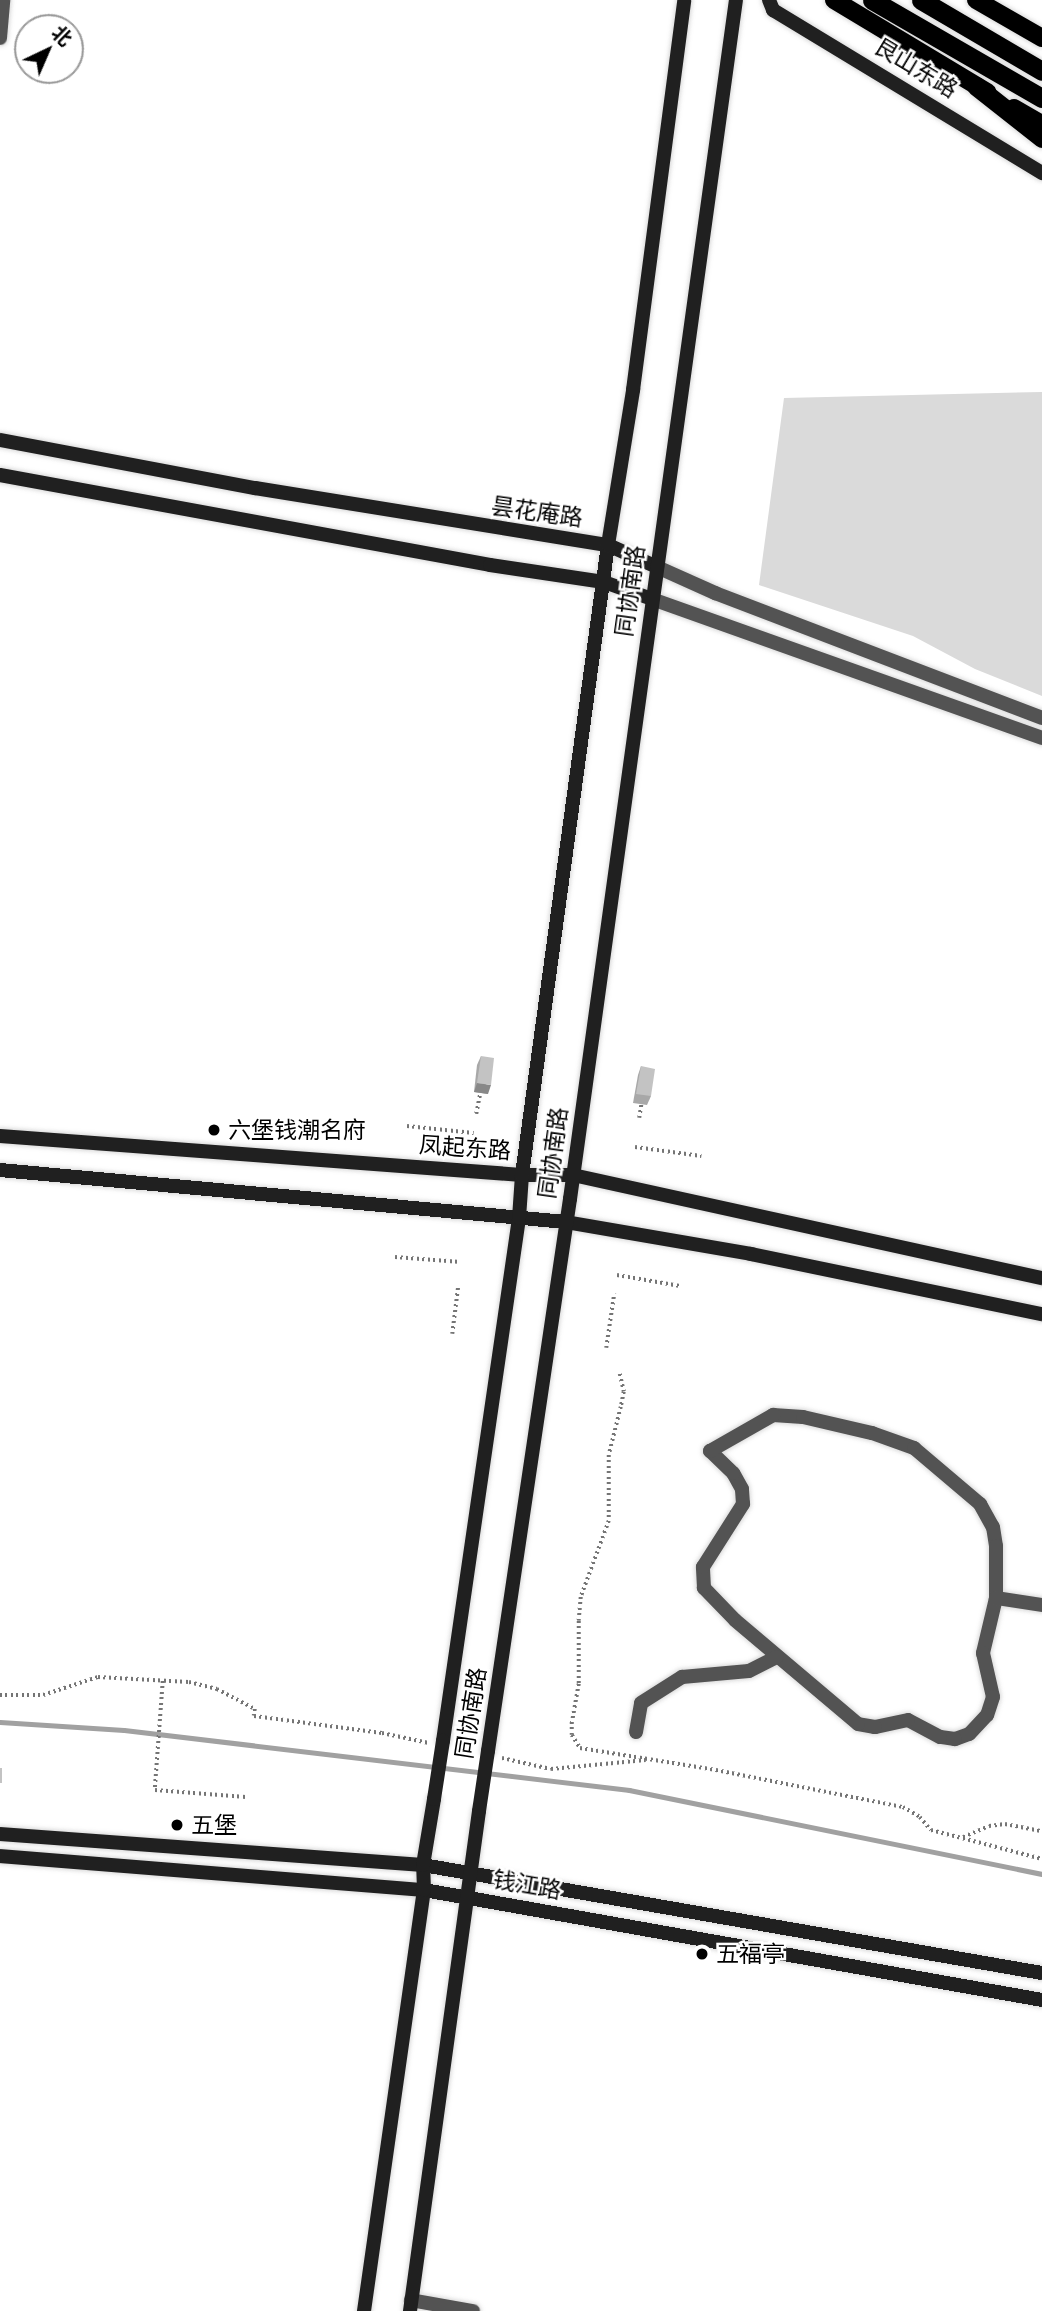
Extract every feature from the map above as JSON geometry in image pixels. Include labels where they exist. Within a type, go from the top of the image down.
[{"type":"highway","points":[[872,0],[1042,98]]},
{"type":"highway","points":[[921,0],[1042,71]]},
{"type":"highway","points":[[976,86],[1042,138]]},
{"type":"main road","name":"同协南路","points":[[364,2311],[424,1890],[424,1865],[441,1744],[519,1218],[522,1175],[608,545],[633,390],[684,0]]},
{"type":"main road","name":"同协南路","points":[[410,2305],[465,1898],[491,1754],[573,1175],[736,0]]},
{"type":"main road","name":"艮山东路","points":[[769,0],[773,10],[1042,173]]},
{"type":"main road","name":"艮山东路","points":[[834,0],[1042,124]]},
{"type":"main road","points":[[976,0],[1042,38]]},
{"type":"main road","name":"昙花庵路","points":[[0,440],[255,488],[608,545],[657,567]]},
{"type":"main road","points":[[0,475],[490,565],[604,582],[652,599]]},
{"type":"main road","name":"凤起东路","points":[[0,1136],[522,1175],[573,1175],[1042,1278]]},
{"type":"main road","points":[[0,1170],[566,1222],[751,1254],[1042,1314]]},
{"type":"main road","name":"钱江路","points":[[0,1834],[424,1865],[1042,1973]]},
{"type":"main road","name":"钱江路","points":[[0,1856],[424,1890],[1042,2000]]},
{"type":"street","points":[[0,38],[3,0]]},
{"type":"street","name":"昙花庵路","points":[[657,567],[715,593],[1042,718]]},
{"type":"street","points":[[652,599],[1042,738]]},
{"type":"street","points":[[774,1415],[803,1417],[872,1433],[914,1448],[980,1504],[993,1527],[996,1598],[983,1653],[993,1697],[987,1715],[969,1734],[955,1739],[940,1737],[908,1720],[875,1727],[858,1724],[777,1657],[713,1600],[704,1588],[703,1567],[743,1504],[742,1489],[733,1473],[710,1451],[774,1415]]},
{"type":"street","points":[[996,1598],[1042,1605]]},
{"type":"street","points":[[636,1732],[641,1703],[682,1677],[748,1671],[777,1657]]},
{"type":"street","points":[[410,2305],[473,2311]]},
{"type":"path","points":[[476,1114],[482,1078]]},
{"type":"path","points":[[639,1118],[642,1097]]},
{"type":"path","points":[[407,1126],[474,1133]]},
{"type":"path","points":[[635,1147],[701,1156]]},
{"type":"path","points":[[395,1257],[461,1262]]},
{"type":"path","points":[[617,1275],[680,1286]]},
{"type":"path","points":[[452,1334],[458,1286]]},
{"type":"path","points":[[606,1348],[614,1294]]},
{"type":"path","points":[[621,1374],[624,1392],[609,1455],[609,1521],[581,1597],[579,1684],[572,1735],[580,1748],[655,1759],[904,1807],[931,1829],[1042,1859]]},
{"type":"path","points":[[0,1695],[43,1695],[98,1677],[163,1681],[217,1689],[255,1709],[254,1716],[382,1732],[551,1769],[655,1759]]},
{"type":"path","points":[[163,1681],[155,1790],[246,1797]]},
{"type":"path","points":[[961,1838],[973,1831],[1005,1824],[1042,1831]]},
{"type":"shaded area","points":[[1042,392],[1042,696],[975,669],[913,636],[759,585],[784,398]]},
{"type":"building","points":[[481,1056],[494,1058],[491,1085],[477,1083]]},
{"type":"building","points":[[641,1066],[655,1069],[651,1096],[636,1094]]},
{"type":"waterway","points":[[0,1722],[124,1730],[629,1790],[1042,1874]]},
{"type":"place","name":"六堡钱潮名府","points":[[214,1130]]},
{"type":"place","name":"五堡","points":[[177,1825]]},
{"type":"place","name":"五福亭","points":[[702,1954]]}]
